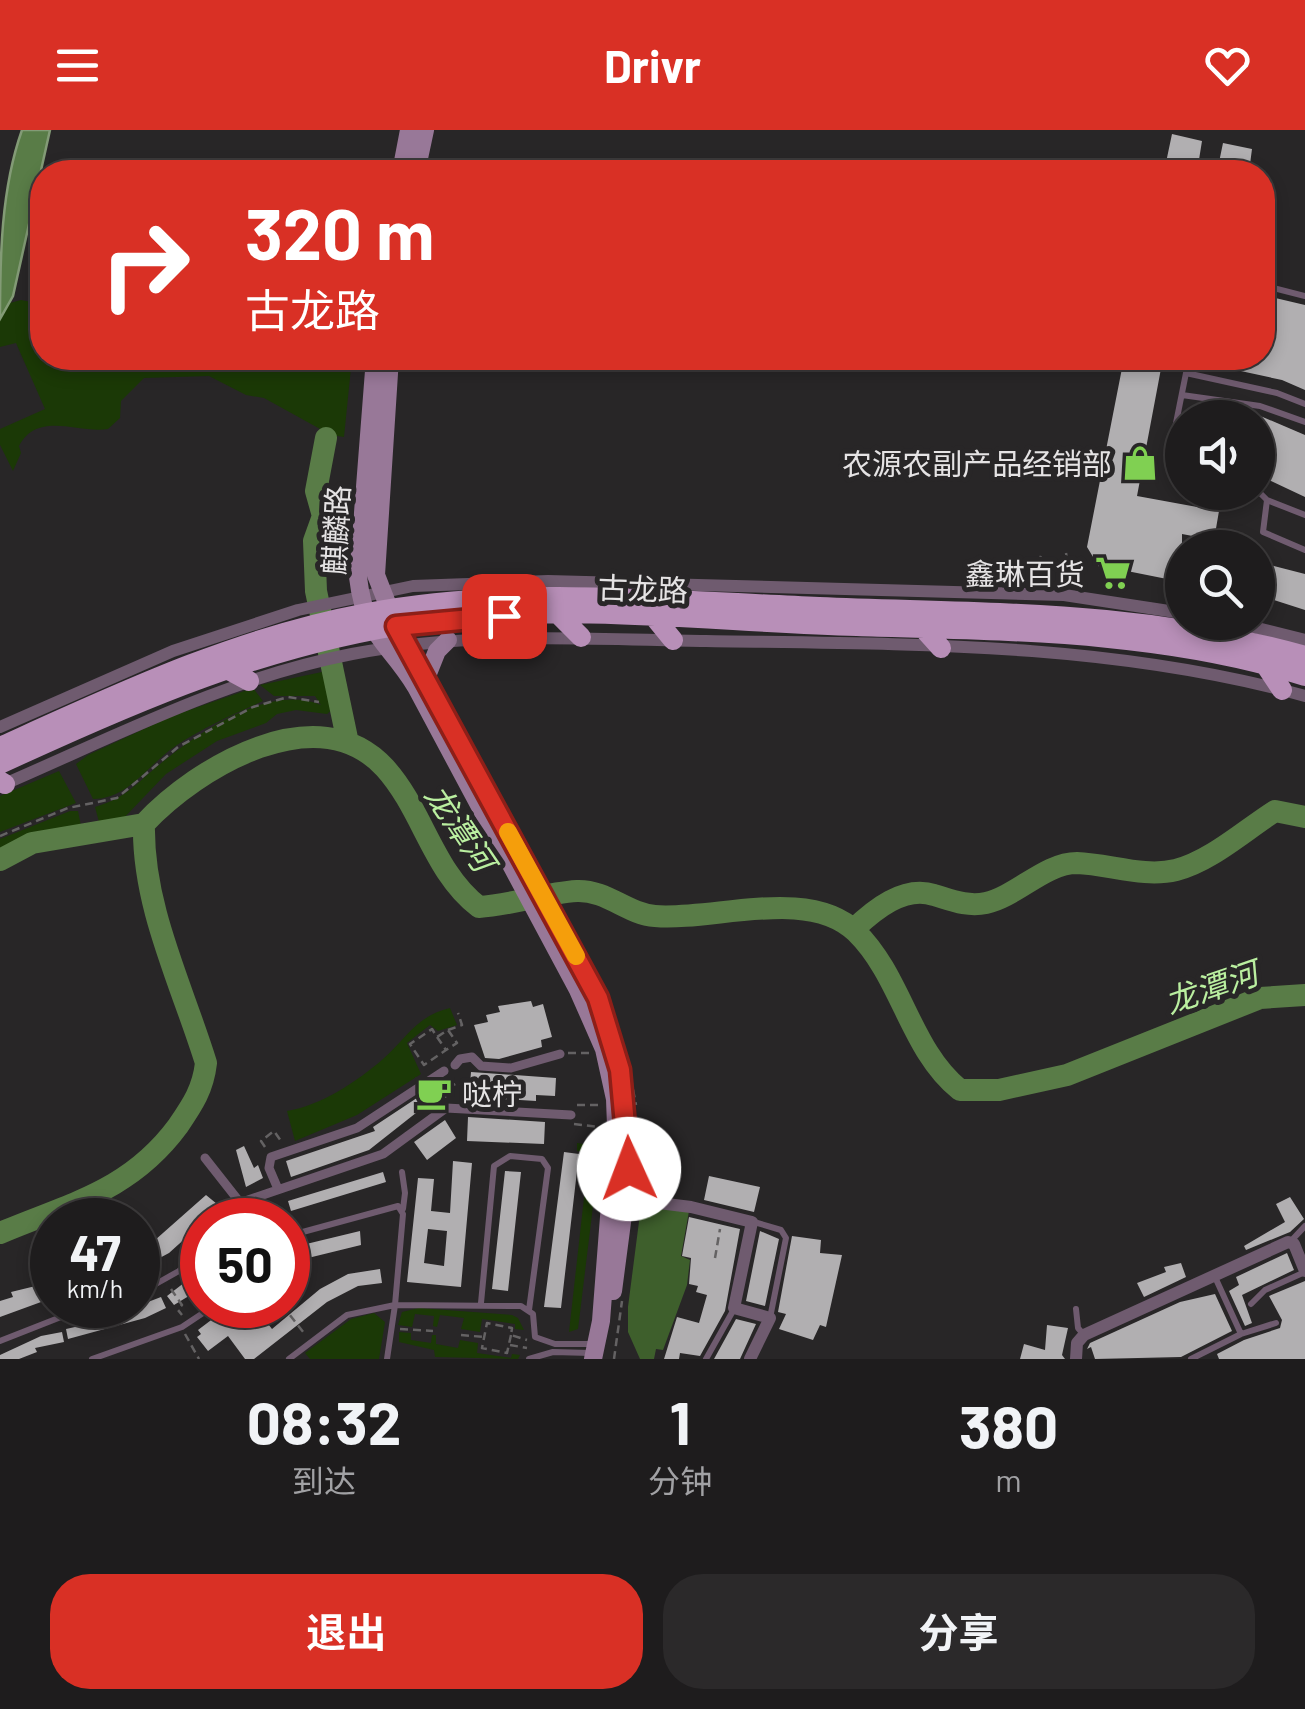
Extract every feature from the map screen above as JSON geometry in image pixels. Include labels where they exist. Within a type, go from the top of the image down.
[{"type":"main road","points":[[403,160],[409,130]]},
{"type":"main road","points":[[419,160],[425,130]]},
{"type":"main road","name":"麒麟路","points":[[374,370],[358,569],[370,622],[416,686],[554,929],[598,998],[618,1058],[626,1116],[626,1199],[596,1354]]},
{"type":"main road","name":"麒麟路","points":[[389,370],[375,566],[393,618],[518,865]]},
{"type":"main road","name":"古龙路","points":[[0,747],[190,663],[250,643],[393,618],[471,617],[565,598],[755,596],[1072,614],[1197,629],[1305,656]]},
{"type":"main road","points":[[565,598],[582,637]]},
{"type":"main road","name":"古龙路","points":[[565,598],[655,618],[923,628],[1043,642],[1154,642],[1264,663],[1305,676]]},
{"type":"main road","points":[[655,618],[673,640]]},
{"type":"main road","points":[[743,622],[763,642]]},
{"type":"main road","points":[[923,628],[941,648]]},
{"type":"main road","points":[[230,632],[250,643]]},
{"type":"main road","name":"古龙路","points":[[1,779],[145,698],[325,632]]},
{"type":"main road","points":[[425,681],[436,651],[448,640]]},
{"type":"main road","points":[[168,653],[190,663]]},
{"type":"main road","points":[[1264,663],[1282,690]]},
{"type":"main road","points":[[223,667],[249,681]]},
{"type":"main road","points":[[145,698],[161,713]]},
{"type":"main road","name":"麒麟路","points":[[554,929],[604,1049],[616,1099],[614,1166],[596,1354]]},
{"type":"street","points":[[0,727],[168,653],[230,632],[325,632],[393,618],[462,583],[565,598]]},
{"type":"street","points":[[755,596],[1064,595],[1165,610]]},
{"type":"street","points":[[393,618],[448,640],[582,637],[941,648],[1043,642],[1158,662],[1305,696]]},
{"type":"street","points":[[1,779],[249,681],[325,632]]},
{"type":"street","points":[[1275,632],[1305,640]]},
{"type":"street","points":[[456,1065],[460,1059],[472,1056],[481,1066],[511,1068],[560,1054]]},
{"type":"street","points":[[278,1189],[269,1168],[271,1157],[357,1128],[444,1070]]},
{"type":"street","points":[[205,1158],[242,1205],[383,1154],[446,1108],[571,1114]]},
{"type":"street","points":[[626,1199],[725,1214],[752,1222],[734,1308],[770,1318],[750,1359]]},
{"type":"street","points":[[1080,1350],[1170,1293],[1215,1277],[1291,1241],[1305,1271]]},
{"type":"lane","points":[[1275,288],[1305,296]]},
{"type":"lane","points":[[1181,400],[1187,370]]},
{"type":"lane","points":[[1186,373],[1277,393],[1305,404]]},
{"type":"lane","points":[[1182,395],[1260,406],[1305,422]]},
{"type":"lane","points":[[1275,503],[1305,515]]},
{"type":"lane","points":[[1265,510],[1264,532],[1305,550]]},
{"type":"lane","points":[[481,1304],[494,1166],[510,1156],[542,1160],[548,1168],[529,1310],[532,1349]]},
{"type":"lane","points":[[387,1359],[395,1306],[402,1172]]},
{"type":"lane","points":[[310,1230],[388,1208],[402,1208]]},
{"type":"lane","points":[[752,1222],[777,1228],[786,1238],[770,1318]]},
{"type":"lane","points":[[1291,1241],[1305,1226]]},
{"type":"lane","points":[[160,1283],[180,1268]]},
{"type":"lane","points":[[1251,1304],[1265,1290],[1305,1271]]},
{"type":"lane","points":[[1215,1277],[1242,1334]]},
{"type":"lane","points":[[289,1359],[348,1315],[395,1306],[481,1304],[529,1310]]},
{"type":"lane","points":[[706,1359],[734,1308]]},
{"type":"lane","points":[[1076,1309],[1080,1350]]},
{"type":"lane","points":[[1191,1359],[1242,1334],[1276,1323]]},
{"type":"lane","points":[[0,1342],[34,1328]]},
{"type":"lane","points":[[92,1359],[180,1328]]},
{"type":"lane","points":[[532,1349],[555,1344],[596,1354]]},
{"type":"lane","points":[[532,1349],[596,1354]]},
{"type":"path","points":[[1016,582],[1036,566],[1043,552]]},
{"type":"path","points":[[1066,553],[1073,576],[1094,588]]},
{"type":"path","points":[[266,695],[270,700]]},
{"type":"path","points":[[0,836],[68,808],[118,798],[192,737],[270,700],[295,696],[319,702]]},
{"type":"path","points":[[437,1037],[462,1025],[458,1013]]},
{"type":"path","points":[[446,1050],[432,1029],[410,1044],[424,1066],[457,1043],[448,1030]]},
{"type":"path","points":[[589,1044],[595,1062]]},
{"type":"path","points":[[560,1054],[592,1053]]},
{"type":"path","points":[[446,1108],[445,1088],[458,1083],[464,1086],[466,1108]]},
{"type":"path","points":[[601,1092],[604,1139]]},
{"type":"path","points":[[601,1104],[577,1105],[571,1114],[575,1126],[602,1127]]},
{"type":"path","points":[[271,1157],[261,1140],[268,1133],[274,1131],[285,1152]]},
{"type":"path","points":[[715,1258],[725,1214]]},
{"type":"path","points":[[165,1280],[180,1314]]},
{"type":"path","points":[[486,1323],[512,1328],[510,1335],[507,1353],[482,1348],[486,1323]]},
{"type":"path","points":[[186,1328],[198,1359]]},
{"type":"path","points":[[300,1328],[311,1342]]},
{"type":"path","points":[[392,1330],[433,1332]]},
{"type":"path","points":[[460,1334],[484,1338]]},
{"type":"path","points":[[510,1335],[532,1349]]},
{"type":"path","points":[[509,1344],[532,1349]]},
{"type":"shaded area","points":[[22,130],[50,130],[43,160],[30,160],[30,220],[13,296],[0,319],[1,248]]},
{"type":"shaded area","points":[[30,302],[30,370],[351,370],[344,437],[331,435],[264,398],[246,395],[209,376],[144,378],[121,401],[120,418],[108,429],[48,426],[27,435],[19,446],[21,453],[13,471],[0,445],[0,429],[45,409],[16,343],[0,347],[0,319],[10,303]]},
{"type":"shaded area","points":[[322,672],[333,709],[327,714],[296,710],[277,714],[266,723],[217,741],[166,774],[121,821],[99,822],[95,807],[125,793],[218,723],[281,700],[321,705],[315,696],[274,696],[260,685]]},
{"type":"shaded area","points":[[253,688],[263,701],[187,738],[128,787],[93,799],[76,764],[88,755],[172,716]]},
{"type":"shaded area","points":[[59,771],[76,803],[0,832],[0,796]]},
{"type":"shaded area","points":[[78,811],[81,826],[26,836],[0,849],[0,839]]},
{"type":"shaded area","points":[[450,1008],[457,1025],[438,1031],[430,1025],[407,1043],[421,1074],[357,1115],[295,1141],[287,1111],[312,1104],[350,1084],[383,1059],[420,1022]]},
{"type":"shaded area","points":[[577,1143],[598,1146],[599,1157],[578,1329],[569,1332],[589,1153],[577,1151]]},
{"type":"shaded area","points":[[641,1206],[689,1211],[681,1256],[690,1260],[687,1285],[663,1350],[656,1349],[654,1359],[640,1359],[628,1332]]},
{"type":"shaded area","points":[[419,1308],[512,1315],[524,1330],[515,1329],[515,1324],[482,1319],[480,1332],[461,1329],[464,1318],[440,1315],[437,1327],[433,1326],[434,1316],[415,1314],[412,1327],[398,1325],[402,1312]]},
{"type":"shaded area","points":[[374,1313],[385,1322],[379,1359],[310,1359],[305,1353],[351,1319]]},
{"type":"shaded area","points":[[399,1332],[411,1333],[411,1340],[431,1343],[432,1335],[436,1335],[436,1344],[458,1348],[460,1340],[478,1343],[477,1353],[511,1358],[512,1354],[520,1355],[518,1359],[435,1357],[434,1350],[399,1342]]},
{"type":"building","points":[[1172,134],[1202,141],[1199,160],[1167,160]]},
{"type":"building","points":[[1223,143],[1252,149],[1251,160],[1219,160]]},
{"type":"building","points":[[1275,298],[1305,305],[1305,390],[1282,380],[1236,370],[1275,370]]},
{"type":"building","points":[[1122,370],[1161,370],[1137,496],[1165,501],[1165,510],[1219,511],[1216,530],[1165,530],[1165,579],[1117,569],[1116,575],[1104,575],[1087,547]]},
{"type":"building","points":[[1275,422],[1305,435],[1305,497],[1275,483]]},
{"type":"building","points":[[1275,566],[1305,574],[1305,610],[1275,600]]},
{"type":"building","points":[[531,1001],[533,1007],[543,1004],[552,1037],[541,1040],[542,1047],[499,1059],[485,1058],[474,1025],[488,1022],[486,1015],[500,1012],[498,1006]]},
{"type":"building","points":[[471,1072],[556,1078],[555,1096],[536,1095],[536,1101],[469,1097]]},
{"type":"building","points":[[435,1086],[440,1094],[369,1150],[291,1177],[286,1161],[375,1131],[373,1127]]},
{"type":"building","points":[[468,1117],[545,1122],[544,1144],[467,1141]]},
{"type":"building","points":[[445,1120],[456,1138],[427,1160],[414,1142]]},
{"type":"building","points":[[244,1146],[263,1178],[246,1187],[236,1150]]},
{"type":"building","points":[[564,1152],[579,1154],[561,1308],[544,1307]]},
{"type":"building","points":[[453,1161],[472,1163],[461,1287],[407,1282],[418,1178],[434,1179],[431,1211],[450,1213]],"holes":[[[428,1229],[447,1231],[444,1266],[424,1263]]]},
{"type":"building","points":[[505,1171],[521,1172],[508,1291],[492,1289]]},
{"type":"building","points":[[383,1172],[386,1182],[310,1205],[310,1198],[298,1198]]},
{"type":"building","points":[[709,1176],[760,1187],[754,1212],[704,1200]]},
{"type":"building","points":[[1290,1197],[1304,1219],[1290,1232],[1246,1250],[1244,1246],[1285,1222],[1276,1204]]},
{"type":"building","points":[[689,1217],[740,1229],[725,1311],[700,1356],[680,1353],[679,1359],[664,1359],[677,1317],[699,1323],[707,1295],[696,1292],[698,1286],[689,1284],[691,1258],[682,1256]]},
{"type":"building","points":[[180,1218],[180,1243],[160,1258],[160,1236]]},
{"type":"building","points":[[360,1231],[361,1245],[310,1258],[310,1243]]},
{"type":"building","points":[[760,1231],[779,1239],[765,1306],[746,1301]]},
{"type":"building","points":[[792,1236],[821,1240],[820,1253],[842,1255],[826,1327],[820,1325],[813,1340],[779,1329],[786,1314],[778,1312]]},
{"type":"building","points":[[1287,1253],[1294,1270],[1242,1295],[1252,1323],[1245,1326],[1229,1291],[1239,1285],[1236,1277]]},
{"type":"building","points":[[1181,1263],[1186,1277],[1144,1297],[1137,1283],[1166,1272],[1164,1267]]},
{"type":"building","points":[[380,1269],[382,1283],[358,1286],[310,1315],[310,1297],[348,1274]]},
{"type":"building","points":[[1305,1281],[1305,1359],[1219,1359],[1217,1354],[1244,1340],[1280,1328],[1282,1320],[1269,1296]]},
{"type":"building","points":[[180,1286],[180,1301],[174,1305],[167,1296]]},
{"type":"building","points":[[30,1287],[30,1306],[0,1317],[0,1301],[13,1297],[11,1292]]},
{"type":"building","points":[[1215,1294],[1232,1331],[1181,1357],[1095,1359],[1091,1347],[1087,1349],[1090,1343],[1180,1302]]},
{"type":"building","points":[[736,1319],[756,1324],[740,1359],[714,1359]]},
{"type":"building","points":[[1047,1325],[1068,1328],[1062,1355],[1065,1359],[1020,1359],[1024,1344],[1045,1350]]},
{"type":"building","points":[[70,1328],[108,1328],[68,1339],[66,1329]]},
{"type":"building","points":[[201,1328],[294,1328],[254,1359],[245,1359],[228,1336],[208,1351],[197,1337]]},
{"type":"building","points":[[62,1332],[64,1342],[35,1348],[37,1352],[19,1359],[0,1359],[0,1355],[41,1336]]},
{"type":"waterway","points":[[326,438],[316,491],[323,516],[314,541],[316,591],[348,743]]},
{"type":"waterway","name":"龙潭河","points":[[0,1233],[119,1181],[159,1148],[193,1103],[206,1063],[156,915],[145,855],[144,824],[167,802],[226,762],[259,747],[293,739],[327,738],[358,747],[385,768],[450,876],[479,907],[577,891],[598,894],[655,916],[787,908],[836,918],[872,950],[929,1055],[960,1090],[999,1090],[1067,1075],[1260,998],[1305,995]]},
{"type":"waterway","points":[[854,929],[880,907],[912,893],[979,904],[1009,894],[1065,864],[1152,872],[1176,870],[1215,852],[1275,811],[1305,817]]},
{"type":"waterway","points":[[0,860],[32,843],[144,824]]},
{"type":"slow traffic","points":[[508,832],[576,956]]},
{"type":"place","name":"农源农副产品经销部","points":[[1140,463]]},
{"type":"place","name":"鑫琳百货","points":[[1113,573]]},
{"type":"place","name":"哒柠","points":[[434,1093]]},
{"type":"route","points":[[504,616],[396,626],[598,998],[620,1070],[629,1169]]}]
